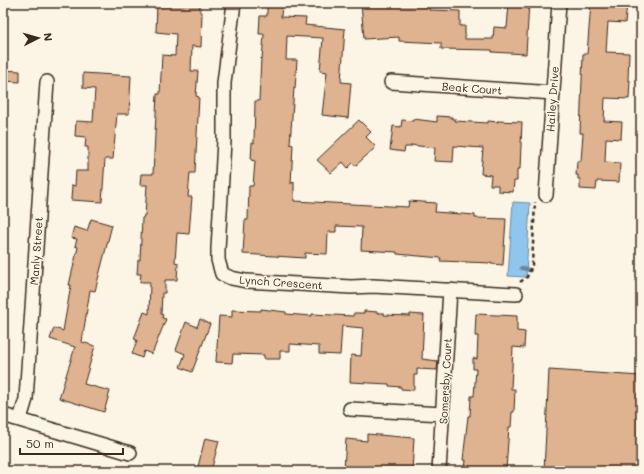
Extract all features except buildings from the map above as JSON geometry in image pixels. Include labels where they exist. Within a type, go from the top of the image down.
[{"type":"street","name":"Lynch Crescent","points":[[234,3],[224,83],[224,141],[218,249],[218,260],[222,274],[231,278],[246,281],[351,287],[373,286],[450,290],[517,289]]},
{"type":"street","name":"Hailey Drive","points":[[546,195],[559,3]]},
{"type":"street","name":"Manly Street","points":[[20,420],[26,399],[47,82]]},
{"type":"street","name":"Beak Court","points":[[391,82],[553,93]]},
{"type":"street","name":"Somersby Court","points":[[439,471],[450,290]]},
{"type":"street","points":[[350,409],[443,414]]},
{"type":"street","points":[[3,415],[130,453]]},
{"type":"path","points":[[517,289],[527,277],[532,265],[536,194],[546,195]]},
{"type":"water","points":[[513,202],[530,203],[526,277],[508,276]]},
{"type":"waterway","points":[[521,268],[530,270]]}]
